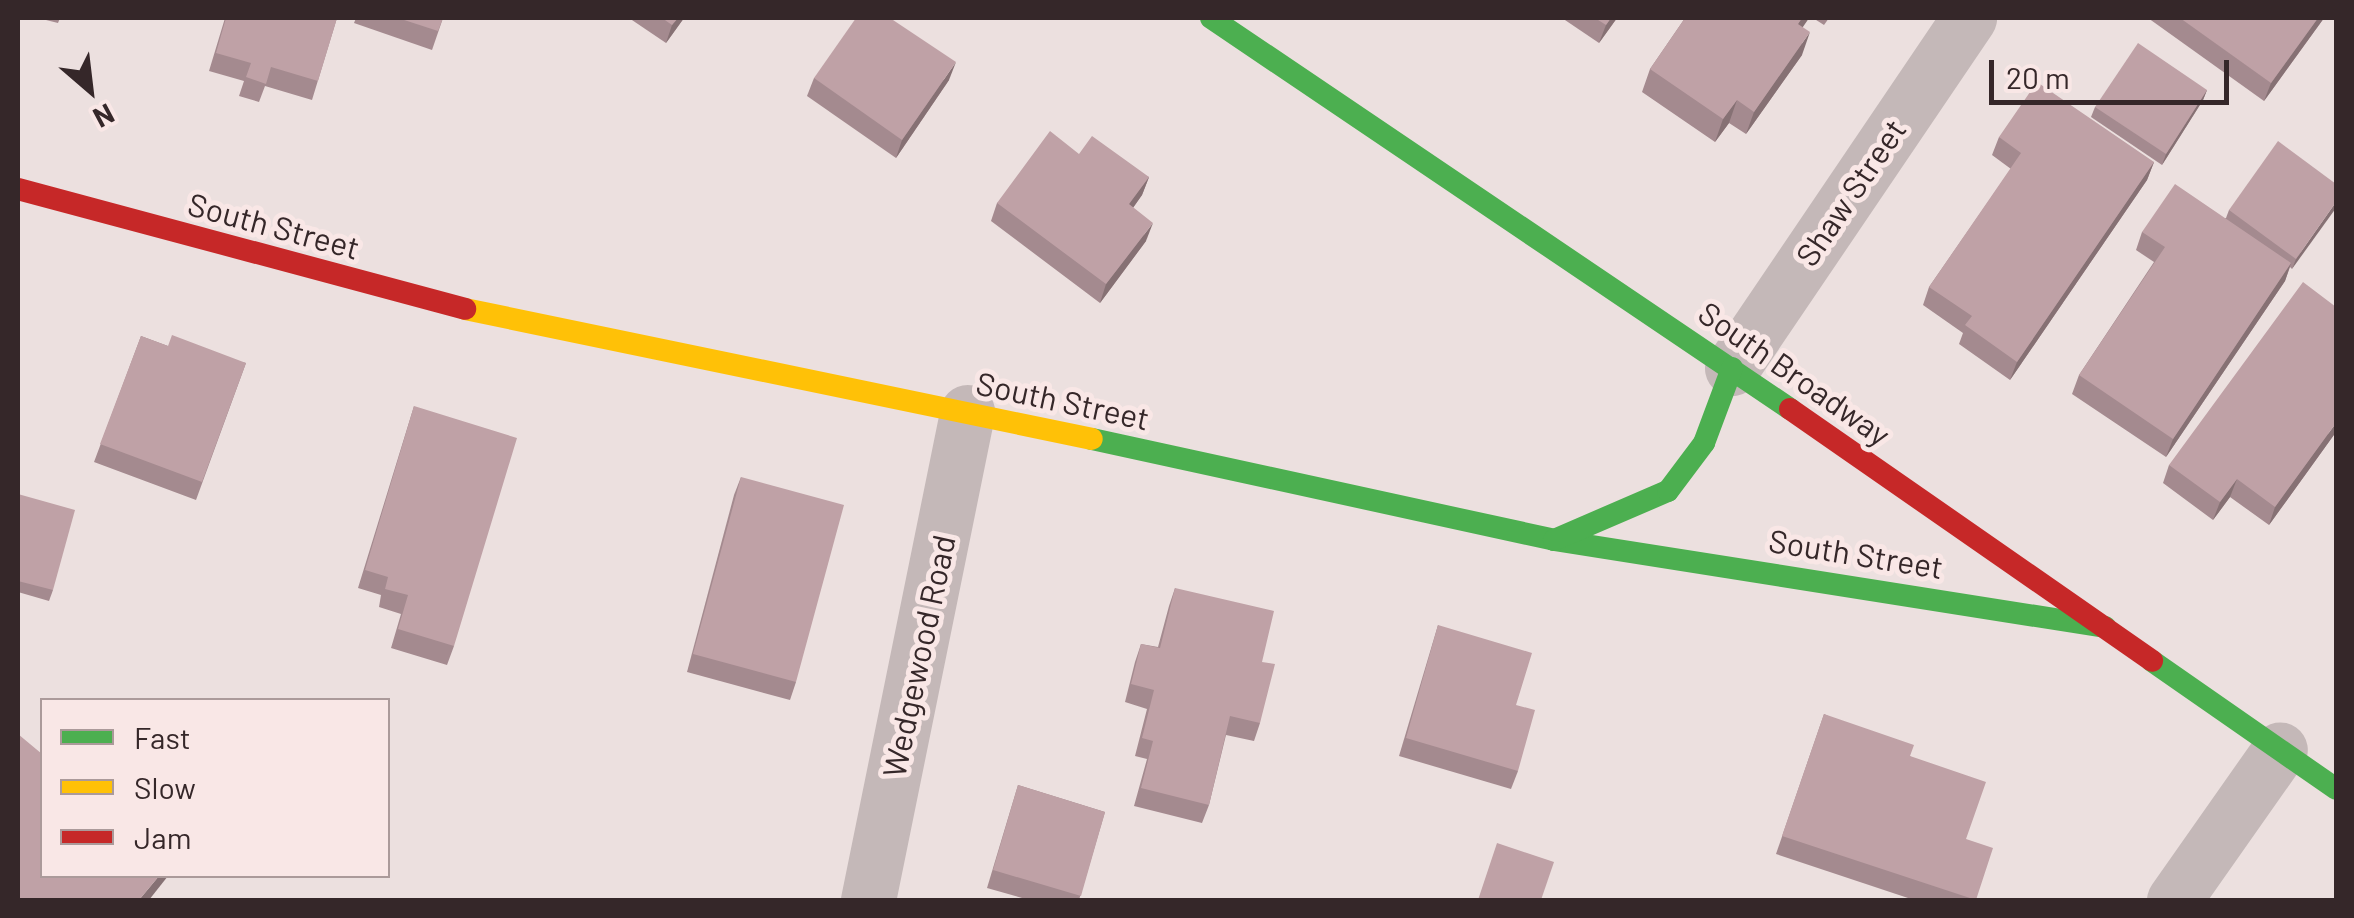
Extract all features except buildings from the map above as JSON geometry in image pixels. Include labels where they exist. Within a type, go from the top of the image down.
[{"type":"main road","name":"South Broadway","points":[[1211,18],[1732,368],[2336,789]]},
{"type":"main road","name":"South Street","points":[[18,189],[483,314],[967,412],[1554,540],[2105,627]]},
{"type":"main road","points":[[1554,540],[1668,491],[1704,443],[1732,368]]},
{"type":"street","name":"Shaw Street","points":[[1732,368],[1969,18]]},
{"type":"street","name":"Wedgewood Road","points":[[868,900],[967,412]]},
{"type":"street","points":[[2174,900],[2280,749]]},
{"type":"traffic: fast","points":[[1211,18],[1790,409]]},
{"type":"traffic: fast","points":[[1554,540],[1668,491],[1704,443],[1732,368]]},
{"type":"traffic: fast","points":[[1092,439],[1554,540],[2105,627]]},
{"type":"traffic: fast","points":[[2152,661],[2336,789]]},
{"type":"traffic: slow","points":[[465,309],[1092,439]]},
{"type":"traffic: jam","points":[[18,189],[465,309]]},
{"type":"traffic: jam","points":[[1790,409],[2152,661]]}]
